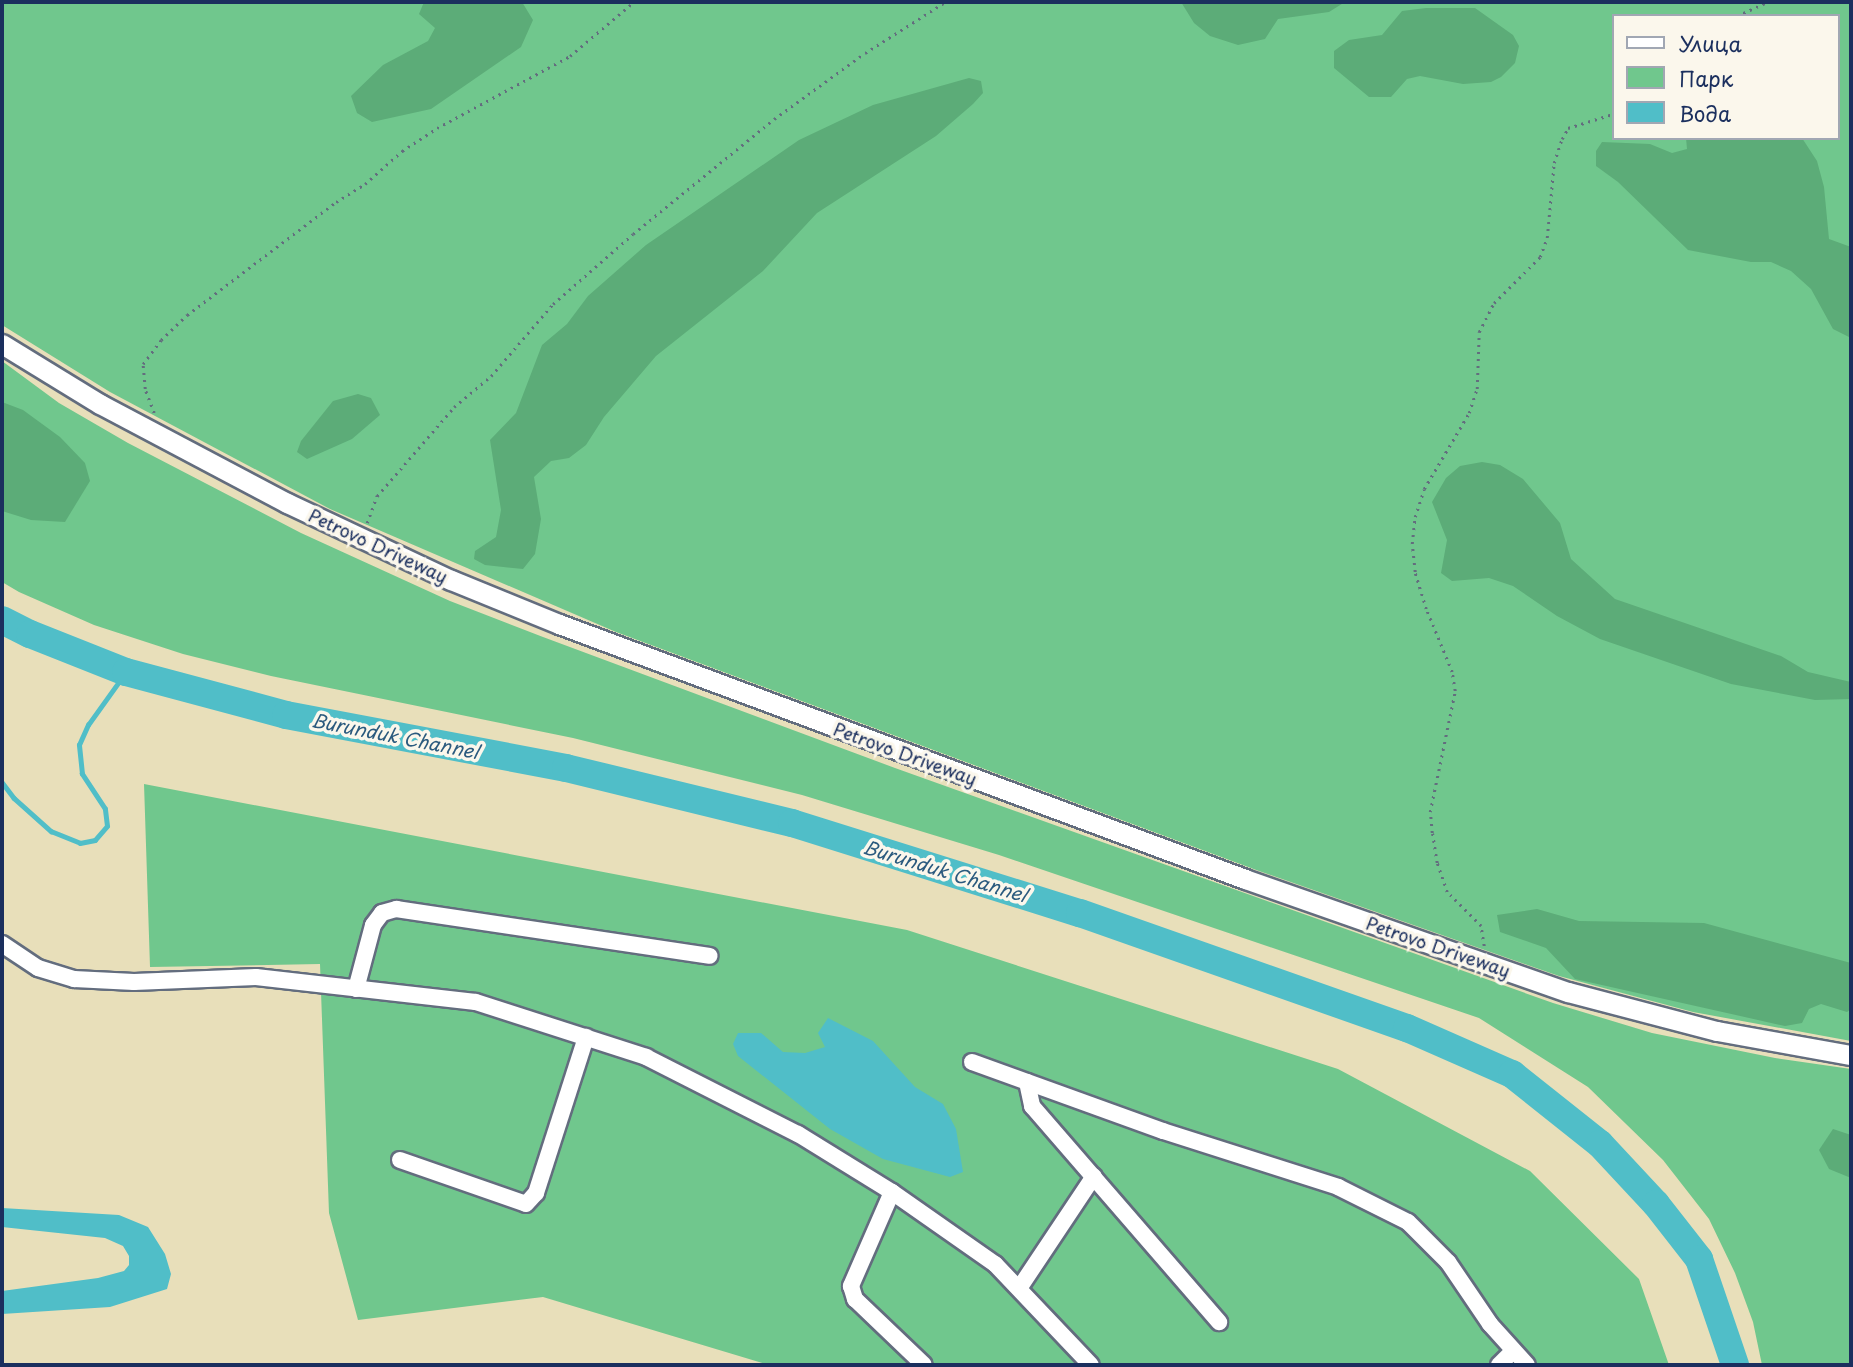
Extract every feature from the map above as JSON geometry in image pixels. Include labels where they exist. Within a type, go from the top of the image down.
[{"type":"street","name":"Petrovo Driveway","points":[[2,344],[100,404],[361,539],[451,580],[778,707],[1487,965],[1658,1018],[1774,1043],[1851,1055]]},
{"type":"street","points":[[356,989],[373,925],[382,914],[396,909],[710,956]]},
{"type":"street","points":[[2,944],[38,968],[74,979],[134,982],[256,976],[476,1002],[646,1057],[798,1134],[891,1192],[995,1264],[1020,1287],[1091,1365]]},
{"type":"street","points":[[400,1160],[526,1204],[536,1193],[586,1037]]},
{"type":"street","points":[[972,1062],[1163,1131],[1338,1187],[1408,1222],[1448,1262],[1490,1325],[1527,1365]]},
{"type":"street","points":[[1027,1082],[1032,1106],[1219,1322]]},
{"type":"street","points":[[1020,1287],[1094,1176]]},
{"type":"street","points":[[891,1192],[852,1286],[855,1299],[924,1365]]},
{"type":"street","points":[[1499,1365],[1513,1351]]},
{"type":"path","points":[[162,436],[145,389],[143,364],[161,340],[187,315],[336,202],[365,184],[402,151],[436,128],[570,55],[634,2]]},
{"type":"path","points":[[361,539],[377,496],[454,407],[491,376],[553,304],[632,234],[774,119],[865,53],[945,2]]},
{"type":"path","points":[[1741,14],[1767,2]]},
{"type":"path","points":[[1487,965],[1481,926],[1447,892],[1435,853],[1430,812],[1455,691],[1452,672],[1426,609],[1415,572],[1412,544],[1415,517],[1424,489],[1469,413],[1478,389],[1479,332],[1494,303],[1540,257],[1547,238],[1554,163],[1562,139],[1568,128],[1612,114]]},
{"type":"green space","points":[[2,2],[1851,2],[1851,1041],[1693,1012],[1559,976],[1259,871],[616,632],[330,509],[110,392],[2,325]]},
{"type":"green space","points":[[424,2],[522,2],[533,20],[521,47],[431,109],[372,122],[357,113],[351,96],[383,65],[428,41],[435,28],[419,14]]},
{"type":"green space","points":[[1181,2],[1345,2],[1329,12],[1278,19],[1265,39],[1238,45],[1210,36],[1194,23]]},
{"type":"green space","points":[[1475,8],[1513,35],[1519,46],[1515,63],[1501,77],[1491,82],[1463,84],[1420,76],[1407,79],[1391,97],[1369,97],[1334,68],[1334,51],[1349,40],[1382,35],[1402,11]]},
{"type":"green space","points":[[969,78],[981,81],[983,93],[973,104],[936,136],[817,213],[763,271],[656,356],[604,417],[586,445],[569,458],[551,461],[534,477],[541,519],[535,554],[523,569],[485,565],[474,559],[475,551],[496,537],[501,510],[490,440],[516,413],[542,345],[567,324],[588,296],[646,245],[799,140],[873,105]]},
{"type":"green space","points":[[1686,140],[1803,140],[1817,161],[1824,187],[1829,239],[1851,247],[1851,338],[1833,329],[1811,289],[1791,271],[1771,262],[1751,262],[1688,250],[1618,182],[1596,166],[1596,151],[1602,142],[1650,144],[1672,153],[1687,149]]},
{"type":"green space","points":[[2,361],[59,403],[128,443],[301,533],[450,601],[543,637],[895,768],[1553,1003],[1652,1033],[1775,1058],[1851,1069],[1851,1365],[1762,1365],[1753,1322],[1735,1273],[1709,1219],[1663,1160],[1588,1087],[1479,1018],[999,855],[802,795],[573,738],[271,676],[183,654],[94,625],[19,592],[2,582]]},
{"type":"green space","points":[[358,394],[371,398],[380,415],[352,439],[307,459],[297,452],[301,441],[333,401]]},
{"type":"green space","points":[[2,402],[23,410],[60,437],[85,463],[90,481],[65,522],[31,520],[2,511]]},
{"type":"green space","points":[[1482,462],[1500,465],[1523,479],[1560,523],[1571,559],[1615,599],[1781,656],[1808,672],[1851,682],[1851,699],[1815,700],[1731,684],[1600,639],[1557,616],[1513,586],[1489,578],[1452,581],[1441,573],[1447,540],[1432,502],[1446,478],[1460,466]]},
{"type":"green space","points":[[144,784],[907,930],[1338,1069],[1530,1171],[1639,1279],[1669,1365],[769,1365],[543,1297],[358,1320],[329,1213],[320,964],[150,967]]},
{"type":"green space","points":[[1537,909],[1579,921],[1704,923],[1851,963],[1851,1009],[1847,1012],[1821,1004],[1809,1009],[1802,1023],[1785,1026],[1575,979],[1546,948],[1500,932],[1497,915]]},
{"type":"green space","points":[[1833,1129],[1851,1135],[1851,1178],[1829,1169],[1819,1150]]},
{"type":"water","points":[[828,1018],[873,1041],[915,1087],[943,1104],[956,1129],[963,1172],[950,1177],[883,1159],[830,1129],[738,1056],[733,1044],[738,1033],[761,1033],[783,1052],[805,1053],[825,1047],[818,1033]]},
{"type":"water","points":[[2,1208],[119,1215],[148,1227],[165,1254],[171,1274],[167,1289],[110,1307],[2,1314],[2,1291],[98,1278],[124,1271],[129,1265],[129,1256],[123,1246],[105,1238],[2,1227]]},
{"type":"waterway","name":"Burunduk Channel","points":[[2,620],[126,672],[286,715],[566,768],[792,823],[1080,913],[1407,1028],[1512,1074],[1600,1144],[1656,1204],[1699,1259],[1735,1365]]},
{"type":"waterway","points":[[2,782],[14,798],[51,831],[80,843],[95,840],[107,826],[105,809],[82,774],[79,745],[88,725],[126,672]]}]
